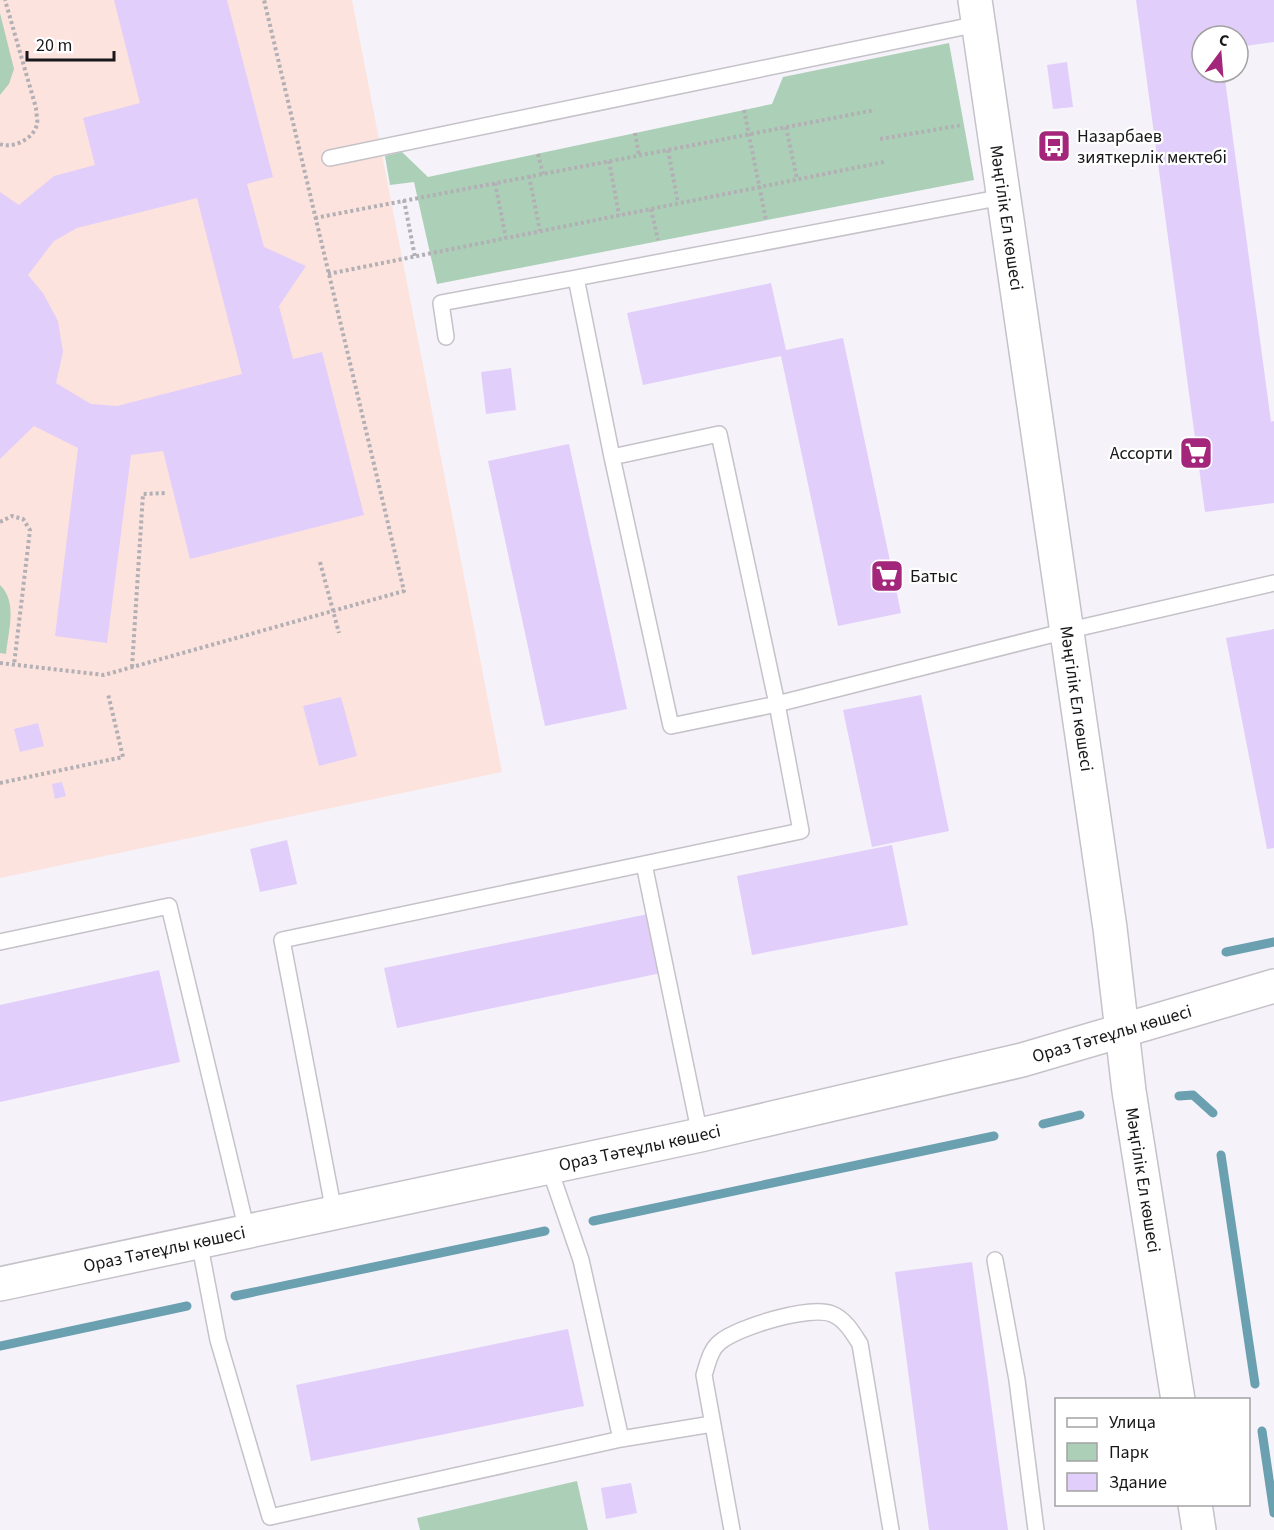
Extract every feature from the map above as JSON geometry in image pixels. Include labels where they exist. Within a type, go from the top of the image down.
[{"type":"street","name":"Мәңгілік Ел көшесі","points":[[977,12],[1111,934],[1121,1032],[1179,1398]]},
{"type":"street","name":"Ораз Тәтеұлы көшесі","points":[[0,1284],[700,1135],[1022,1060],[1274,986]]},
{"type":"street","points":[[1195,1506],[1199,1530]]},
{"type":"lane","points":[[330,158],[977,12]]},
{"type":"lane","points":[[446,337],[441,303],[1003,197]]},
{"type":"lane","points":[[576,278],[612,457],[671,726],[777,704],[1066,631],[1274,582]]},
{"type":"lane","points":[[334,1212],[282,940],[801,831],[777,704],[719,434],[612,457]]},
{"type":"lane","points":[[644,864],[700,1135]]},
{"type":"lane","points":[[0,942],[169,906],[247,1231]]},
{"type":"lane","points":[[549,1167],[581,1260],[621,1439]]},
{"type":"lane","points":[[199,1241],[218,1340],[270,1517],[621,1439],[712,1424]]},
{"type":"lane","points":[[995,1260],[1017,1380],[1036,1530]]},
{"type":"lane","points":[[732,1530],[704,1375],[710,1353],[721,1341],[758,1323],[816,1312],[832,1314],[848,1326],[860,1344],[891,1530]]},
{"type":"path","points":[[0,1],[5,0],[36,108],[37,125],[31,134],[18,144],[5,146],[0,144]]},
{"type":"path","points":[[0,663],[104,675],[404,591],[264,0]]},
{"type":"path","points":[[744,110],[766,220]]},
{"type":"path","points":[[315,218],[875,110]]},
{"type":"path","points":[[880,139],[964,124]]},
{"type":"path","points":[[786,127],[797,179]]},
{"type":"path","points":[[635,133],[639,155]]},
{"type":"path","points":[[668,150],[678,203]]},
{"type":"path","points":[[538,154],[543,174]]},
{"type":"path","points":[[609,161],[619,215]]},
{"type":"path","points":[[328,274],[884,162]]},
{"type":"path","points":[[529,176],[540,231]]},
{"type":"path","points":[[495,183],[506,238]]},
{"type":"path","points":[[404,200],[415,257]]},
{"type":"path","points":[[651,209],[658,241]]},
{"type":"path","points":[[132,667],[143,494],[167,493]]},
{"type":"path","points":[[0,522],[12,516],[23,519],[30,530],[14,665]]},
{"type":"path","points":[[320,562],[339,633]]},
{"type":"path","points":[[0,783],[123,757],[108,694]]},
{"type":"shaded area","points":[[0,0],[352,0],[502,772],[0,878]]},
{"type":"green space","points":[[0,13],[14,69],[9,84],[0,95]]},
{"type":"green space","points":[[949,43],[974,180],[437,284],[414,182],[390,185],[385,156],[402,152],[428,177],[772,104],[783,77]]},
{"type":"green space","points":[[0,585],[6,592],[10,609],[6,654],[0,653]]},
{"type":"green space","points":[[577,1481],[588,1530],[420,1530],[417,1518]]},
{"type":"building","points":[[114,0],[227,0],[273,177],[247,184],[264,247],[306,266],[279,306],[293,359],[322,352],[364,515],[190,559],[163,451],[131,455],[107,643],[55,636],[78,448],[34,426],[0,459],[0,192],[19,205],[54,176],[95,165],[83,118],[140,103]],"holes":[[[197,198],[242,374],[117,406],[91,404],[56,383],[63,352],[58,321],[43,293],[28,275],[54,241],[77,228]]]},
{"type":"building","points":[[1136,0],[1274,0],[1274,42],[1250,45],[1250,24],[1190,24],[1190,84],[1226,84],[1271,422],[1274,421],[1274,503],[1205,512]]},
{"type":"building","points":[[1067,62],[1073,107],[1053,109],[1047,65]]},
{"type":"building","points":[[771,283],[786,350],[843,338],[901,613],[838,626],[781,356],[643,385],[627,313]]},
{"type":"building","points":[[511,368],[516,410],[486,414],[481,372]]},
{"type":"building","points":[[569,444],[627,709],[545,726],[488,461]]},
{"type":"building","points":[[1274,629],[1274,848],[1267,849],[1226,638]]},
{"type":"building","points":[[921,695],[949,831],[872,847],[843,710]]},
{"type":"building","points":[[341,697],[357,756],[319,766],[303,706]]},
{"type":"building","points":[[38,723],[44,746],[20,752],[14,729]]},
{"type":"building","points":[[62,782],[66,796],[55,799],[52,784]]},
{"type":"building","points":[[287,840],[297,884],[260,892],[250,849]]},
{"type":"building","points":[[892,845],[908,925],[752,955],[737,876]]},
{"type":"building","points":[[653,913],[666,972],[397,1028],[384,968]]},
{"type":"building","points":[[159,970],[180,1062],[0,1102],[0,1005]]},
{"type":"building","points":[[972,1262],[1008,1530],[929,1530],[895,1272]]},
{"type":"building","points":[[568,1329],[584,1406],[311,1461],[296,1385]]},
{"type":"building","points":[[631,1483],[637,1513],[606,1519],[601,1488]]},
{"type":"waterway","points":[[1226,952],[1274,942]]},
{"type":"waterway","points":[[1179,1096],[1193,1095],[1213,1113]]},
{"type":"waterway","points":[[1043,1124],[1080,1115]]},
{"type":"waterway","points":[[593,1221],[994,1136]]},
{"type":"waterway","points":[[1221,1155],[1255,1384]]},
{"type":"waterway","points":[[235,1296],[545,1231]]},
{"type":"waterway","points":[[0,1346],[187,1306]]},
{"type":"waterway","points":[[1262,1431],[1274,1513]]},
{"type":"place","name":"Назарбаев зияткерлік мектебі","points":[[1054,146]]},
{"type":"place","name":"Ассорти","points":[[1196,453]]},
{"type":"place","name":"Батыс","points":[[887,576]]}]
